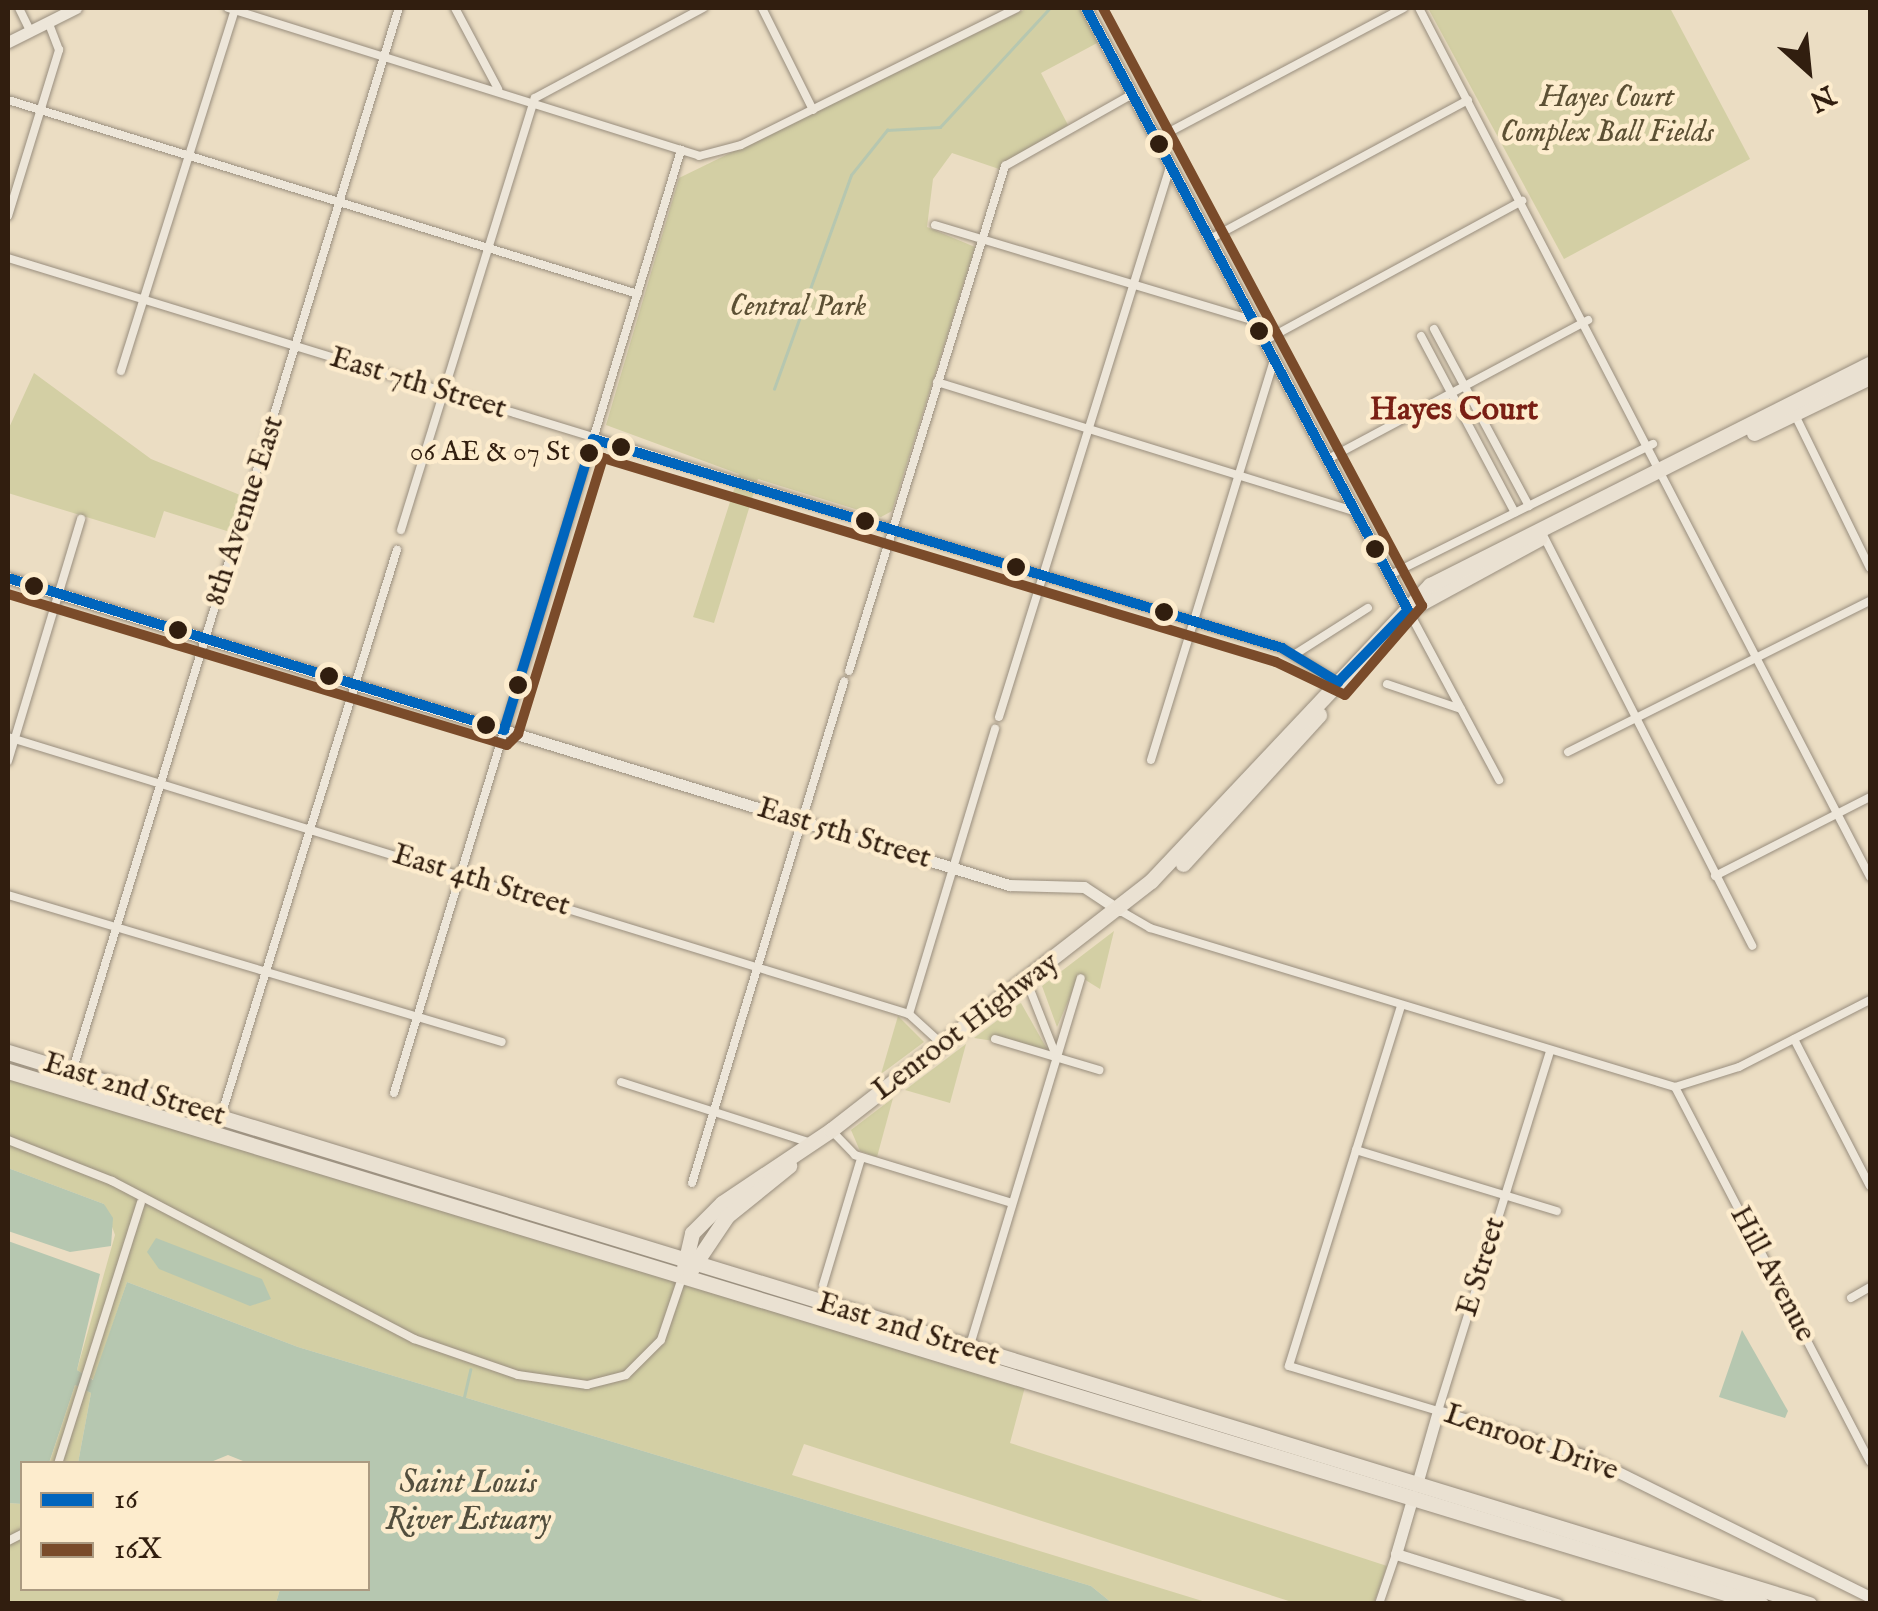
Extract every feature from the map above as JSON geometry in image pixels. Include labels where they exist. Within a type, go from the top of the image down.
[{"type":"highway","points":[[1793,410],[1870,364]]},
{"type":"highway","points":[[1793,410],[1870,377]]},
{"type":"highway","name":"Lenroot Highway","points":[[688,1267],[728,1216],[812,1144],[1119,910],[1252,798],[1338,682],[1408,610],[1511,560],[1543,535],[1793,410]]},
{"type":"highway","name":"East 2nd Street","points":[[8,1052],[221,1116],[967,1355],[1761,1598],[1810,1604]]},
{"type":"highway","name":"East 2nd Street","points":[[8,1071],[688,1267]]},
{"type":"street","points":[[19,8],[30,31]]},
{"type":"street","points":[[8,42],[76,8]]},
{"type":"street","points":[[121,372],[233,8],[706,156],[813,110],[1017,8]]},
{"type":"street","name":"8th Avenue East","points":[[72,1072],[399,8]]},
{"type":"street","points":[[456,8],[498,89]]},
{"type":"street","points":[[401,530],[533,102],[703,8]]},
{"type":"street","points":[[762,8],[813,110]]},
{"type":"street","points":[[1086,8],[1499,780]]},
{"type":"street","points":[[1156,139],[1403,8]]},
{"type":"street","points":[[1418,8],[1653,444],[1870,877]]},
{"type":"street","points":[[8,216],[59,50],[48,22]]},
{"type":"street","points":[[849,671],[981,239],[1018,152],[1134,94]]},
{"type":"street","points":[[8,100],[638,294]]},
{"type":"street","points":[[1210,239],[1468,100]]},
{"type":"street","points":[[394,1093],[681,150]]},
{"type":"street","points":[[999,717],[1171,166]]},
{"type":"street","points":[[1264,341],[1522,200]]},
{"type":"street","points":[[934,225],[1254,321]]},
{"type":"street","name":"East 7th Street","points":[[8,258],[1296,653],[1338,682]]},
{"type":"street","points":[[1328,459],[1588,320]]},
{"type":"street","points":[[1434,329],[1529,506]]},
{"type":"street","points":[[1421,336],[1515,513]]},
{"type":"street","points":[[1150,760],[1235,476],[1274,361]]},
{"type":"street","points":[[936,382],[1356,512]]},
{"type":"street","points":[[1793,410],[1870,568]]},
{"type":"street","points":[[1390,575],[1653,444]]},
{"type":"street","points":[[8,761],[11,738],[81,519]]},
{"type":"street","points":[[1543,535],[1752,946]]},
{"type":"street","points":[[221,1116],[397,550]]},
{"type":"street","name":"East 5th Street","points":[[8,578],[1009,885],[1084,887],[1150,928],[1674,1087]]},
{"type":"street","points":[[1568,752],[1870,600]]},
{"type":"street","points":[[1296,653],[1368,608]]},
{"type":"street","points":[[692,1183],[844,682]]},
{"type":"street","points":[[1387,684],[1461,709]]},
{"type":"street","points":[[909,1014],[996,729]]},
{"type":"street","name":"East 4th Street","points":[[11,738],[909,1014],[943,1045]]},
{"type":"street","points":[[1715,876],[1870,797]]},
{"type":"street","points":[[8,895],[416,1021],[502,1042]]},
{"type":"street","points":[[967,1355],[1081,978]]},
{"type":"street","points":[[1027,982],[1056,1057]]},
{"type":"street","points":[[1674,1087],[1794,1039],[1870,1000]]},
{"type":"street","points":[[1401,1006],[1356,1150],[1557,1211]]},
{"type":"street","points":[[995,1038],[1099,1070]]},
{"type":"street","points":[[1794,1039],[1870,1186]]},
{"type":"street","name":"E Street","points":[[1378,1604],[1550,1051]]},
{"type":"street","points":[[621,1082],[812,1144]]},
{"type":"street","name":"Hill Avenue","points":[[1674,1087],[1870,1461]]},
{"type":"street","points":[[831,1130],[861,1158],[1012,1203]]},
{"type":"street","points":[[8,1140],[112,1181],[141,1204],[430,1346],[571,1384],[614,1381],[646,1360],[688,1267]]},
{"type":"street","name":"Lenroot Drive","points":[[1356,1150],[1289,1366],[1586,1456],[1870,1597]]},
{"type":"street","points":[[823,1285],[861,1158]]},
{"type":"street","points":[[59,1461],[141,1204]]},
{"type":"street","points":[[1851,1298],[1870,1287]]},
{"type":"street","points":[[1396,1554],[1557,1604]]},
{"type":"green space","name":"Central Park","points":[[1028,8],[1080,8],[1099,42],[1041,73],[1068,125],[999,169],[952,153],[933,179],[927,227],[975,247],[892,511],[881,517],[758,479],[714,623],[693,617],[739,474],[606,425],[679,178]]},
{"type":"green space","name":"Hayes Court Complex Ball Fields","points":[[1428,8],[1670,8],[1750,159],[1564,259]]},
{"type":"green space","points":[[34,373],[151,459],[245,497],[233,533],[164,511],[155,538],[8,493],[8,430]]},
{"type":"green space","points":[[1114,931],[1100,989],[1079,976],[1057,1027],[1042,986]]},
{"type":"green space","points":[[1019,1004],[1047,1049],[974,1038]]},
{"type":"green space","points":[[898,1016],[924,1042],[881,1074]]},
{"type":"green space","points":[[966,1044],[950,1103],[905,1090]]},
{"type":"green space","points":[[8,1075],[1026,1383],[1010,1443],[1387,1566],[1374,1603],[1295,1603],[804,1444],[792,1475],[1209,1603],[1112,1603],[1091,1586],[298,1347],[127,1282],[94,1380],[77,1370],[115,1235],[104,1204],[8,1168]]},
{"type":"green space","points":[[893,1098],[877,1157],[860,1151],[851,1130]]},
{"type":"green space","points":[[75,1385],[91,1393],[78,1461],[50,1461]]},
{"type":"green space","points":[[8,1503],[20,1504],[20,1591],[279,1591],[276,1603],[8,1603]]},
{"type":"water","points":[[8,1168],[104,1204],[113,1218],[111,1246],[70,1252],[8,1231]]},
{"type":"water","points":[[156,1238],[262,1279],[271,1299],[250,1306],[159,1269],[147,1252]]},
{"type":"water","name":"Saint Louis River Estuary","points":[[8,1241],[100,1274],[77,1370],[93,1380],[127,1282],[298,1347],[1091,1586],[1112,1603],[276,1603],[279,1591],[370,1591],[370,1461],[243,1461],[228,1455],[213,1461],[78,1461],[91,1393],[75,1385],[50,1461],[20,1461],[20,1504],[8,1503]]},
{"type":"water","points":[[1742,1330],[1788,1411],[1785,1418],[1719,1397]]},
{"type":"waterway","points":[[774,389],[851,175],[887,130],[940,127],[1050,8]]},
{"type":"waterway","points":[[464,1397],[470,1370]]},
{"type":"transit line","name":"16","points":[[1086,8],[1408,610]]},
{"type":"transit line","name":"16X","points":[[8,594],[507,745],[518,734],[603,458],[1276,662],[1345,695],[1422,606],[1103,8]]},
{"type":"transit line","name":"16","points":[[593,439],[1282,648],[1338,682]]},
{"type":"transit line","name":"16","points":[[504,730],[593,439]]},
{"type":"transit line","name":"16","points":[[8,578],[504,730]]},
{"type":"transit line","name":"16","points":[[1338,682],[1408,610]]},
{"type":"place","name":"06 AE & 07 St","points":[[589,453]]},
{"type":"district","name":"Hayes Court","points":[[1454,411]]}]
